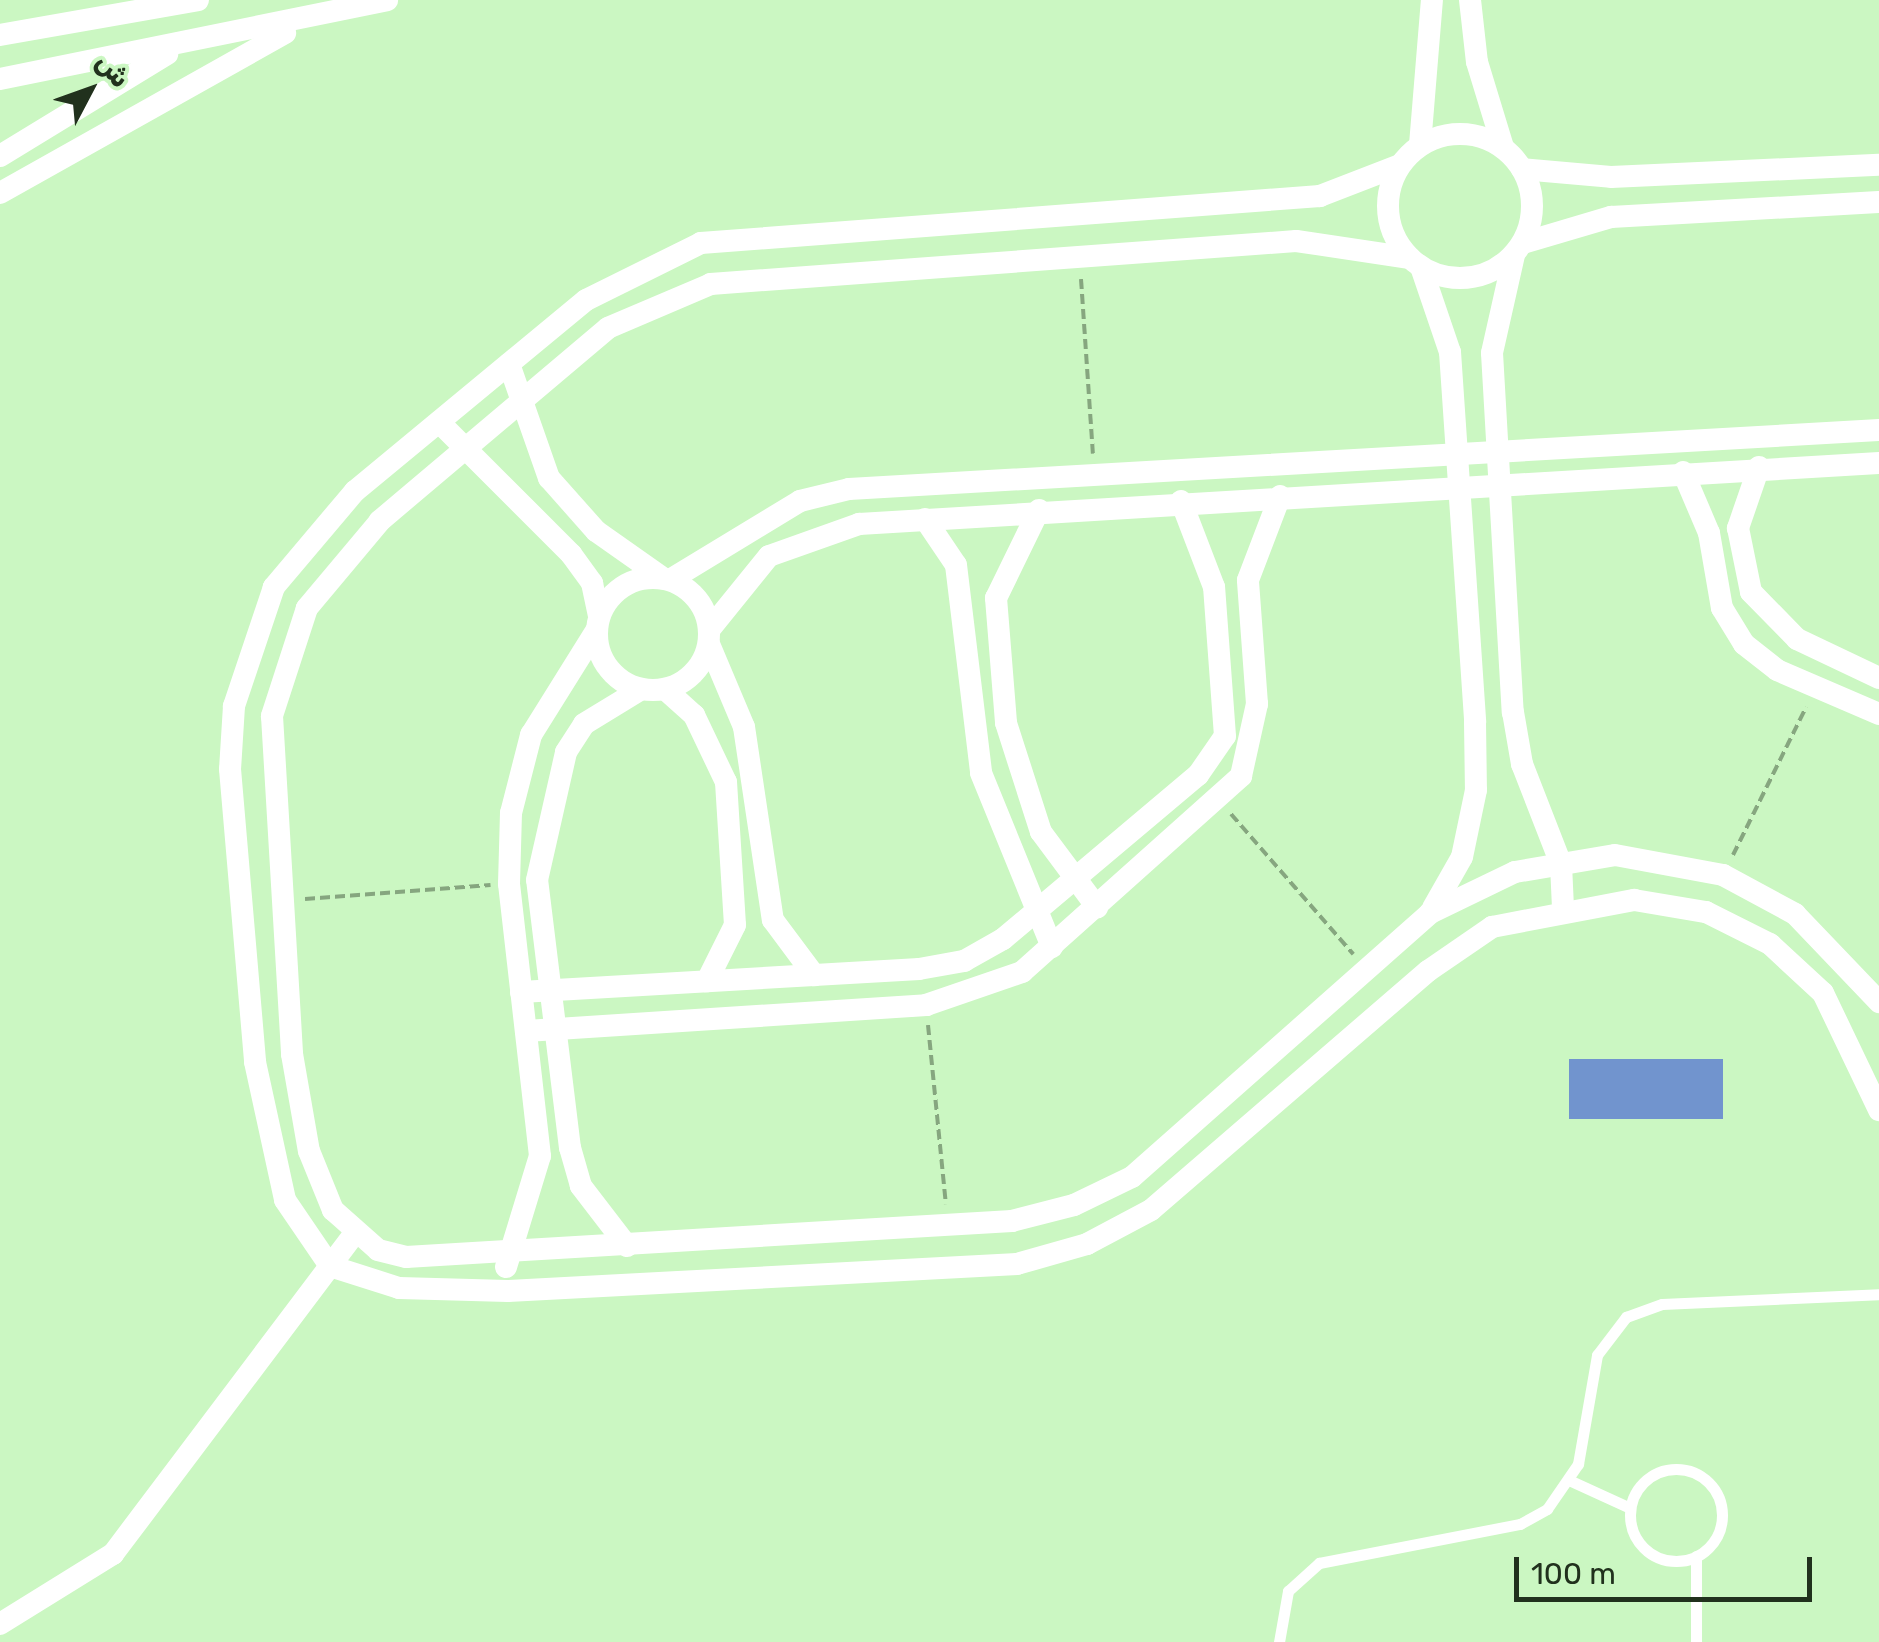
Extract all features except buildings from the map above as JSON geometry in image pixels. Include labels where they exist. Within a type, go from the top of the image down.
[{"type":"street","points":[[0,35],[198,0]]},
{"type":"street","points":[[0,79],[302,23],[387,0]]},
{"type":"street","points":[[1420,145],[1432,0]]},
{"type":"street","points":[[1470,0],[1476,62],[1503,148],[1522,169],[1532,206],[1492,353],[1513,712],[1522,764],[1561,864],[1563,908]]},
{"type":"street","points":[[0,193],[302,23]]},
{"type":"street","points":[[0,156],[182,44]]},
{"type":"street","points":[[1503,148],[1462,134],[1420,145],[1400,165],[1320,196],[701,243],[613,283],[439,422],[310,535],[248,645],[234,706],[230,769],[255,1062],[285,1200],[330,1266],[399,1288],[508,1291],[1018,1264],[1087,1244],[1151,1210],[1428,971],[1492,927],[1563,908],[1634,900],[1706,912],[1770,944],[1823,993],[1870,1051],[1879,1110]]},
{"type":"street","points":[[1400,165],[1389,220],[1415,262],[1450,352],[1476,790],[1462,858],[1430,913]]},
{"type":"street","points":[[1522,169],[1611,177],[1879,165]]},
{"type":"street","points":[[1879,202],[1611,217],[1518,249],[1462,279],[1415,262],[1296,241],[712,284],[608,328],[339,561],[284,660],[270,773],[280,900],[309,1151],[354,1234],[406,1257],[506,1255],[948,1224],[1058,1209],[1132,1177],[1430,913],[1515,872],[1561,864],[1616,856],[1723,876],[1795,914],[1879,1002]]},
{"type":"street","points":[[509,364],[548,478],[596,531],[697,600],[744,726],[772,920],[814,975]]},
{"type":"street","points":[[439,422],[571,554],[592,583],[607,668],[640,690]]},
{"type":"street","points":[[508,1291],[506,1255],[540,1156],[509,884],[517,773],[597,624],[624,586],[667,580],[800,501],[849,489],[1879,430]]},
{"type":"street","points":[[627,1246],[581,1186],[537,880],[551,793],[584,724],[640,690],[666,690],[694,672],[734,589],[798,541],[925,519],[1039,510],[1879,463]]},
{"type":"street","points":[[1759,467],[1738,528],[1751,592],[1797,639],[1876,674]]},
{"type":"street","points":[[1683,472],[1737,632],[1777,670],[1879,714]]},
{"type":"street","points":[[526,1031],[926,1005],[974,995],[1052,947],[1220,801],[1256,741],[1248,580],[1280,496]]},
{"type":"street","points":[[521,992],[814,975],[964,961],[1032,916],[1213,762],[1225,736],[1214,587],[1181,501]]},
{"type":"street","points":[[1039,510],[996,598],[1006,723],[1041,832],[1072,880],[1097,907]]},
{"type":"street","points":[[925,519],[956,565],[972,739],[1032,916],[1052,947]]},
{"type":"street","points":[[666,690],[694,715],[726,782],[735,924],[708,981]]},
{"type":"street","points":[[0,1624],[39,1608],[112,1554],[354,1234]]},
{"type":"lane","points":[[1278,1642],[1288,1591],[1307,1570],[1520,1524],[1570,1481],[1598,1355],[1626,1316],[1662,1304],[1879,1294]]},
{"type":"lane","points":[[1570,1481],[1630,1508],[1644,1548],[1672,1561],[1696,1556],[1713,1542],[1722,1513],[1699,1475],[1656,1473],[1630,1508]]},
{"type":"lane","points":[[1696,1556],[1696,1642]]},
{"type":"path","points":[[1080,254],[1094,474]]},
{"type":"path","points":[[1723,876],[1817,684]]},
{"type":"path","points":[[1220,801],[1366,968]]},
{"type":"path","points":[[280,900],[509,884]]},
{"type":"path","points":[[926,1005],[948,1224]]},
{"type":"water","points":[[1569,1059],[1723,1059],[1723,1119],[1569,1119]]}]
